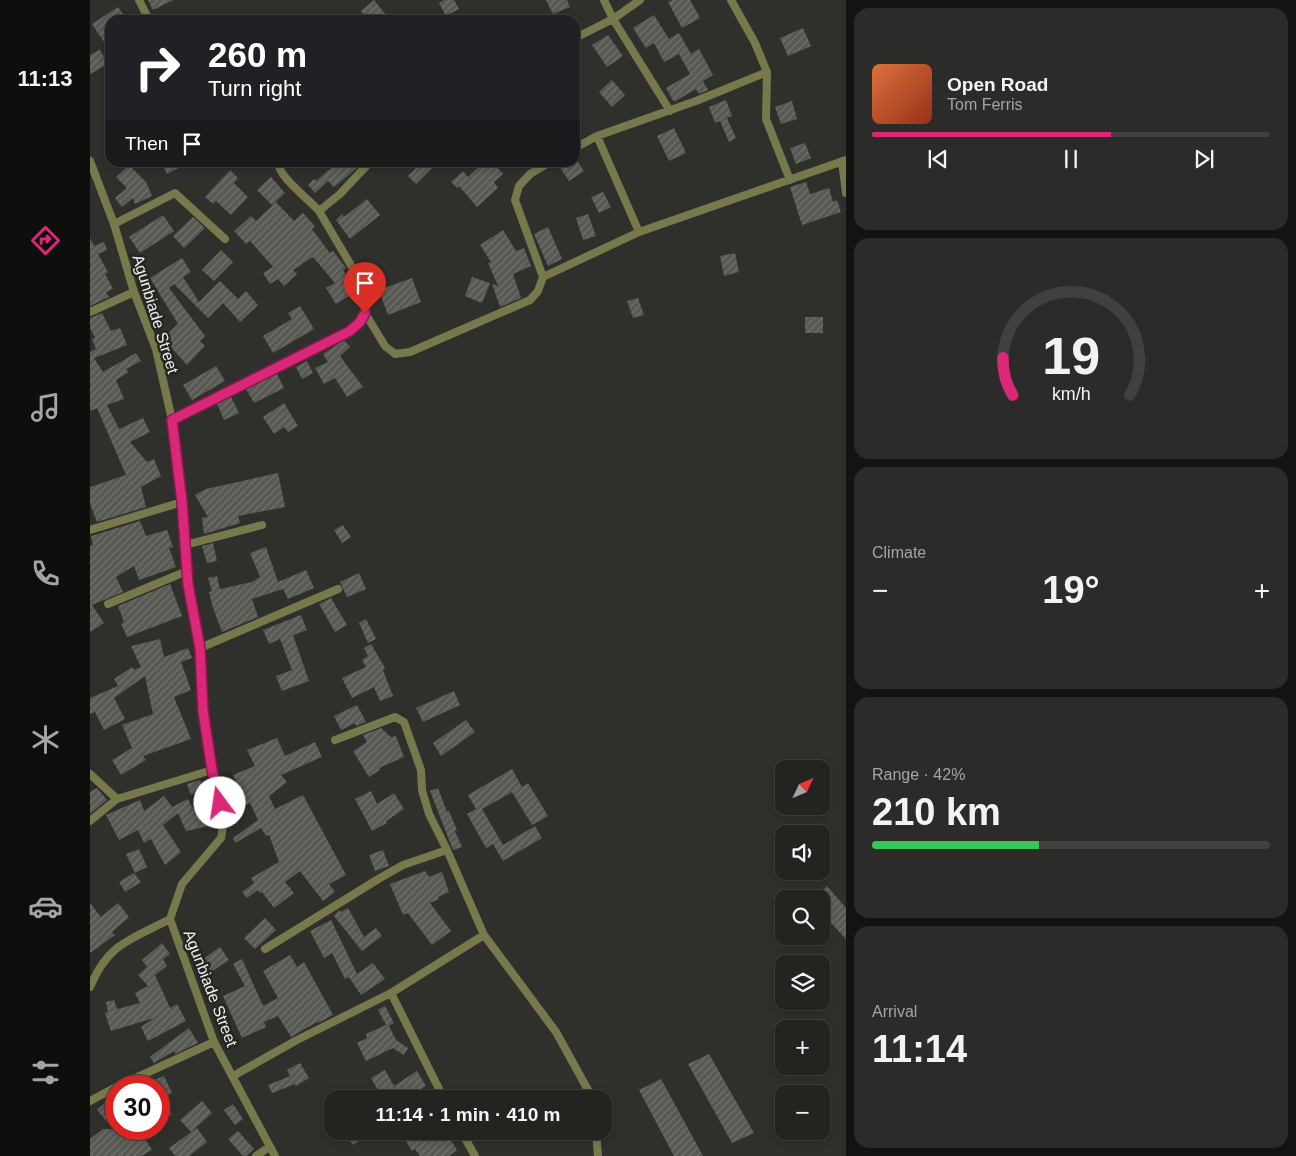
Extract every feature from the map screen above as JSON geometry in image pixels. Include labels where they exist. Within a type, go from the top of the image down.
[{"type":"street","points":[[139,0],[146,15]]},
{"type":"street","points":[[604,0],[613,19],[670,110]]},
{"type":"street","points":[[580,36],[613,19],[640,0]]},
{"type":"street","points":[[731,0],[755,42],[767,72],[766,119],[790,180]]},
{"type":"street","points":[[580,145],[597,136],[767,72]]},
{"type":"street","points":[[597,136],[638,232]]},
{"type":"street","name":"Agunbiade Street","points":[[90,161],[114,224],[134,292],[156,349],[172,420],[182,502],[187,571],[200,648],[203,711],[212,770],[224,819],[221,838],[182,884],[170,919],[214,1042],[275,1156]]},
{"type":"street","points":[[543,277],[638,232],[844,161],[846,193]]},
{"type":"street","points":[[172,420],[350,331],[360,322],[365,313],[366,297],[362,284],[318,211],[284,176],[279,167]]},
{"type":"street","points":[[318,211],[340,194],[365,167]]},
{"type":"street","points":[[365,313],[385,346],[395,354],[410,352],[530,300],[538,291],[543,277],[515,200],[519,186],[530,174],[542,167]]},
{"type":"street","points":[[114,224],[175,194],[225,239]]},
{"type":"street","points":[[90,312],[134,292]]},
{"type":"street","points":[[90,530],[182,502]]},
{"type":"street","points":[[185,545],[262,525]]},
{"type":"street","points":[[108,604],[187,571]]},
{"type":"street","points":[[200,648],[338,589]]},
{"type":"street","points":[[335,740],[395,717],[404,722],[421,770],[422,790],[429,814],[448,850],[484,935],[556,1032],[588,1090]]},
{"type":"street","points":[[90,820],[116,799],[212,770]]},
{"type":"street","points":[[90,774],[116,799]]},
{"type":"street","points":[[265,949],[403,865],[448,850]]},
{"type":"street","points":[[90,987],[106,957],[126,941],[170,919]]},
{"type":"street","points":[[233,1076],[297,1040],[391,993],[484,935]]},
{"type":"street","points":[[391,993],[440,1090]]},
{"type":"street","points":[[143,1075],[214,1042]]},
{"type":"street","points":[[90,1101],[105,1093]]},
{"type":"street","points":[[466,1140],[474,1156]]},
{"type":"street","points":[[597,1140],[598,1156]]},
{"type":"street","points":[[256,1156],[269,1147]]},
{"type":"building","points":[[148,0],[173,0],[153,10]]},
{"type":"building","points":[[374,0],[386,15],[364,15],[361,11]]},
{"type":"building","points":[[444,0],[454,0],[459,9],[445,15],[439,3]]},
{"type":"building","points":[[546,0],[567,0],[570,7],[553,14]]},
{"type":"building","points":[[673,0],[690,0],[700,18],[682,28],[668,2]]},
{"type":"building","points":[[118,7],[124,15],[106,15]]},
{"type":"building","points":[[654,15],[669,39],[679,33],[691,54],[699,49],[713,75],[703,81],[708,90],[699,94],[696,89],[674,102],[666,88],[690,74],[679,54],[664,62],[654,43],[646,48],[633,28]]},
{"type":"building","points":[[105,16],[105,42],[104,42],[92,24]]},
{"type":"building","points":[[803,28],[811,46],[788,56],[780,38]]},
{"type":"building","points":[[608,35],[623,56],[607,67],[592,45]]},
{"type":"building","points":[[100,50],[105,59],[105,66],[90,74],[90,55]]},
{"type":"building","points":[[612,80],[625,95],[612,107],[599,92]]},
{"type":"building","points":[[726,100],[732,116],[727,118],[736,138],[729,142],[720,121],[715,123],[709,107]]},
{"type":"building","points":[[792,101],[797,119],[781,124],[775,107]]},
{"type":"building","points":[[674,128],[686,153],[669,161],[657,136]]},
{"type":"building","points":[[805,143],[811,158],[796,164],[790,148]]},
{"type":"building","points":[[580,165],[584,171],[569,181],[560,167],[580,167]]},
{"type":"building","points":[[127,167],[131,167],[146,182],[152,196],[135,204],[133,198],[122,207],[115,198],[127,188],[116,177]]},
{"type":"building","points":[[164,167],[180,167],[167,174]]},
{"type":"building","points":[[332,167],[358,167],[334,187],[328,181],[315,193],[308,185],[314,179],[316,181]]},
{"type":"building","points":[[417,167],[433,167],[416,184],[408,176]]},
{"type":"building","points":[[479,167],[497,167],[503,174],[494,182],[498,188],[477,207],[459,186],[457,188],[451,182],[463,171],[468,177]]},
{"type":"building","points":[[230,170],[238,178],[234,183],[248,197],[231,215],[216,201],[213,204],[205,197]]},
{"type":"building","points":[[271,177],[285,193],[272,205],[257,190]]},
{"type":"building","points":[[806,182],[810,194],[829,188],[833,202],[837,200],[841,212],[802,225],[790,187]]},
{"type":"building","points":[[603,192],[611,207],[599,213],[591,197]]},
{"type":"building","points":[[367,199],[380,215],[350,239],[336,220],[342,214],[344,217]]},
{"type":"building","points":[[276,202],[294,221],[303,213],[315,226],[312,229],[330,253],[333,251],[346,268],[343,270],[357,291],[336,304],[326,288],[335,283],[313,257],[293,270],[297,274],[284,286],[278,279],[270,284],[263,273],[273,267],[250,241],[246,244],[234,231],[251,216],[256,221]]},
{"type":"building","points":[[588,214],[596,236],[583,240],[576,218]]},
{"type":"building","points":[[163,215],[174,231],[140,253],[129,237]]},
{"type":"building","points":[[193,217],[205,228],[184,248],[173,236]]},
{"type":"building","points":[[548,227],[562,259],[548,266],[534,234]]},
{"type":"building","points":[[503,230],[516,251],[524,248],[531,266],[513,274],[521,298],[500,307],[492,284],[498,286],[488,263],[491,262],[480,245]]},
{"type":"building","points":[[90,238],[94,246],[104,242],[107,250],[98,254],[108,272],[105,274],[113,289],[106,292],[109,297],[90,306]]},
{"type":"building","points":[[221,250],[233,262],[214,281],[202,270]]},
{"type":"building","points":[[735,253],[739,272],[724,276],[720,256]]},
{"type":"building","points":[[182,258],[191,272],[183,277],[199,302],[220,281],[238,299],[246,291],[258,305],[240,322],[223,303],[208,318],[174,284],[169,288],[205,336],[200,341],[205,346],[187,365],[163,338],[178,324],[150,278]]},
{"type":"building","points":[[472,277],[490,283],[482,303],[465,296]]},
{"type":"building","points":[[412,278],[421,302],[388,315],[379,290]]},
{"type":"building","points":[[638,298],[644,315],[633,318],[627,301]]},
{"type":"building","points":[[300,306],[314,329],[273,353],[263,336],[292,319],[288,313]]},
{"type":"building","points":[[102,313],[111,331],[120,328],[127,345],[94,358],[103,372],[136,353],[141,361],[126,369],[129,372],[116,380],[124,399],[107,405],[119,429],[143,418],[150,432],[130,442],[147,462],[154,459],[161,476],[141,487],[146,507],[97,522],[90,504],[90,487],[126,475],[97,408],[90,411],[90,352],[96,349],[92,339],[95,338],[90,328],[90,318]]},
{"type":"building","points":[[805,317],[823,317],[823,333],[805,333]]},
{"type":"building","points":[[344,340],[350,347],[340,356],[363,387],[347,397],[335,378],[324,384],[315,368],[328,362],[323,354]]},
{"type":"building","points":[[307,361],[313,373],[302,379],[296,367]]},
{"type":"building","points":[[216,366],[225,381],[192,400],[183,385]]},
{"type":"building","points":[[277,374],[284,388],[254,403],[246,389]]},
{"type":"building","points":[[231,397],[239,413],[224,420],[217,404]]},
{"type":"building","points":[[284,403],[298,426],[288,432],[284,427],[274,434],[263,417]]},
{"type":"building","points":[[278,473],[285,507],[238,516],[240,523],[204,534],[202,518],[208,517],[195,495],[206,489]]},
{"type":"building","points":[[140,521],[146,536],[167,530],[173,547],[169,548],[176,567],[139,580],[134,566],[116,577],[123,592],[92,605],[104,623],[90,632],[90,546],[93,545],[91,536]]},
{"type":"building","points":[[343,525],[351,537],[342,543],[334,530]]},
{"type":"building","points":[[213,543],[217,561],[207,563],[202,546]]},
{"type":"building","points":[[266,547],[278,582],[306,570],[314,588],[288,599],[283,589],[252,599],[258,617],[222,632],[213,608],[209,592],[212,591],[208,578],[217,576],[220,589],[252,582],[260,577],[250,553]]},
{"type":"building","points":[[359,573],[366,589],[347,597],[340,582]]},
{"type":"building","points":[[170,584],[182,616],[127,637],[121,624],[124,622],[118,606]]},
{"type":"building","points":[[331,598],[347,625],[335,632],[319,604]]},
{"type":"building","points":[[301,615],[307,630],[293,635],[309,681],[282,691],[276,676],[292,670],[280,639],[269,644],[263,630]]},
{"type":"building","points":[[366,619],[376,639],[368,643],[359,623]]},
{"type":"building","points":[[160,639],[164,657],[188,648],[192,658],[181,662],[191,690],[174,697],[191,739],[143,756],[146,760],[121,775],[112,760],[132,748],[122,725],[153,714],[145,676],[114,698],[125,719],[104,730],[95,712],[90,714],[90,698],[118,686],[114,679],[132,667],[134,670],[141,667],[131,646]]},
{"type":"building","points":[[371,644],[385,668],[383,670],[393,696],[380,701],[374,687],[352,698],[342,678],[366,667],[362,660],[368,656],[364,648]]},
{"type":"building","points":[[454,691],[460,705],[423,722],[416,708]]},
{"type":"building","points":[[357,705],[366,722],[356,726],[355,723],[341,730],[334,716]]},
{"type":"building","points":[[466,720],[475,732],[441,756],[433,743]]},
{"type":"building","points":[[381,728],[391,737],[396,736],[404,757],[379,768],[380,770],[369,777],[353,751],[367,742],[363,735]]},
{"type":"building","points":[[277,738],[285,756],[315,742],[322,757],[281,775],[287,782],[269,796],[275,809],[303,795],[346,875],[329,884],[335,892],[323,901],[300,871],[285,882],[294,893],[274,908],[262,892],[259,893],[258,890],[247,898],[242,892],[254,883],[251,878],[279,862],[269,835],[266,836],[261,828],[235,843],[233,838],[258,820],[250,803],[243,806],[239,797],[242,796],[233,775],[255,766],[247,750]]},
{"type":"building","points":[[512,769],[522,787],[528,783],[548,816],[532,825],[512,792],[482,809],[503,845],[535,826],[542,838],[503,861],[493,844],[486,848],[467,814],[476,809],[468,795]]},
{"type":"building","points":[[200,780],[204,790],[191,795],[187,784]]},
{"type":"building","points":[[97,788],[107,800],[90,814],[90,792]]},
{"type":"building","points":[[438,788],[447,812],[449,811],[457,830],[455,831],[462,847],[453,850],[430,791]]},
{"type":"building","points":[[371,791],[377,804],[394,793],[404,809],[386,821],[387,823],[372,831],[355,799]]},
{"type":"building","points":[[164,796],[172,807],[188,799],[196,814],[211,811],[213,825],[186,831],[178,813],[163,825],[181,852],[165,865],[151,839],[144,843],[138,830],[119,840],[106,815],[140,800],[144,811]]},
{"type":"building","points":[[139,849],[147,867],[135,873],[126,854]]},
{"type":"building","points":[[383,850],[389,866],[375,871],[369,855]]},
{"type":"building","points":[[425,871],[429,877],[442,872],[449,892],[430,903],[451,931],[432,945],[408,913],[403,915],[390,884]]},
{"type":"building","points":[[134,873],[141,882],[125,892],[119,882]]},
{"type":"building","points":[[827,886],[846,908],[846,939],[830,922],[830,890],[823,890]]},
{"type":"building","points":[[90,903],[101,917],[118,903],[129,917],[112,932],[115,935],[90,953]]},
{"type":"building","points":[[348,908],[364,937],[376,928],[382,936],[362,951],[334,916],[339,910],[341,912]]},
{"type":"building","points":[[265,918],[276,930],[255,949],[244,938]]},
{"type":"building","points":[[331,920],[357,974],[373,963],[385,979],[361,995],[349,977],[345,979],[332,953],[324,958],[310,931]]},
{"type":"building","points":[[162,943],[170,954],[163,959],[167,966],[155,975],[170,1008],[177,1004],[186,1021],[148,1041],[141,1027],[154,1018],[111,1031],[105,1013],[108,1012],[106,1002],[114,1000],[117,1009],[140,1003],[135,993],[148,986],[138,975],[147,967],[142,960]]},
{"type":"building","points":[[220,947],[229,960],[211,972],[203,959]]},
{"type":"building","points":[[290,955],[297,967],[304,962],[333,1015],[291,1037],[278,1016],[264,1022],[266,1027],[242,1038],[223,996],[245,986],[233,964],[242,959],[263,1006],[278,998],[263,971]]},
{"type":"building","points":[[385,1006],[394,1023],[389,1026],[396,1040],[408,1048],[404,1055],[393,1048],[366,1061],[357,1043],[367,1038],[366,1034],[386,1025],[378,1010]]},
{"type":"building","points":[[189,1028],[198,1043],[175,1054],[174,1051],[154,1063],[150,1057]]},
{"type":"building","points":[[709,1054],[754,1133],[732,1143],[688,1064]]},
{"type":"building","points":[[300,1063],[309,1078],[296,1086],[295,1084],[272,1093],[268,1085],[290,1076],[287,1070]]},
{"type":"building","points":[[385,1070],[394,1086],[417,1071],[426,1086],[420,1090],[378,1090],[371,1078]]},
{"type":"building","points":[[661,1079],[703,1156],[674,1156],[639,1090]]},
{"type":"building","points":[[202,1101],[212,1113],[191,1132],[180,1120]]},
{"type":"building","points":[[105,1103],[105,1119],[97,1110]]},
{"type":"building","points":[[233,1104],[243,1119],[235,1125],[224,1110]]},
{"type":"building","points":[[197,1128],[207,1142],[189,1156],[175,1156],[169,1148]]},
{"type":"building","points":[[105,1129],[105,1140],[146,1140],[152,1150],[141,1156],[90,1156],[90,1139]]},
{"type":"building","points":[[238,1131],[254,1149],[246,1156],[243,1156],[228,1139]]},
{"type":"building","points":[[350,1140],[360,1140],[353,1145]]},
{"type":"building","points":[[405,1140],[451,1140],[457,1150],[449,1156],[420,1156],[415,1149],[412,1151]]},
{"type":"route","points":[[220,803],[212,770],[203,711],[200,648],[188,584],[182,502],[172,420],[350,331],[360,322],[365,313]]}]
